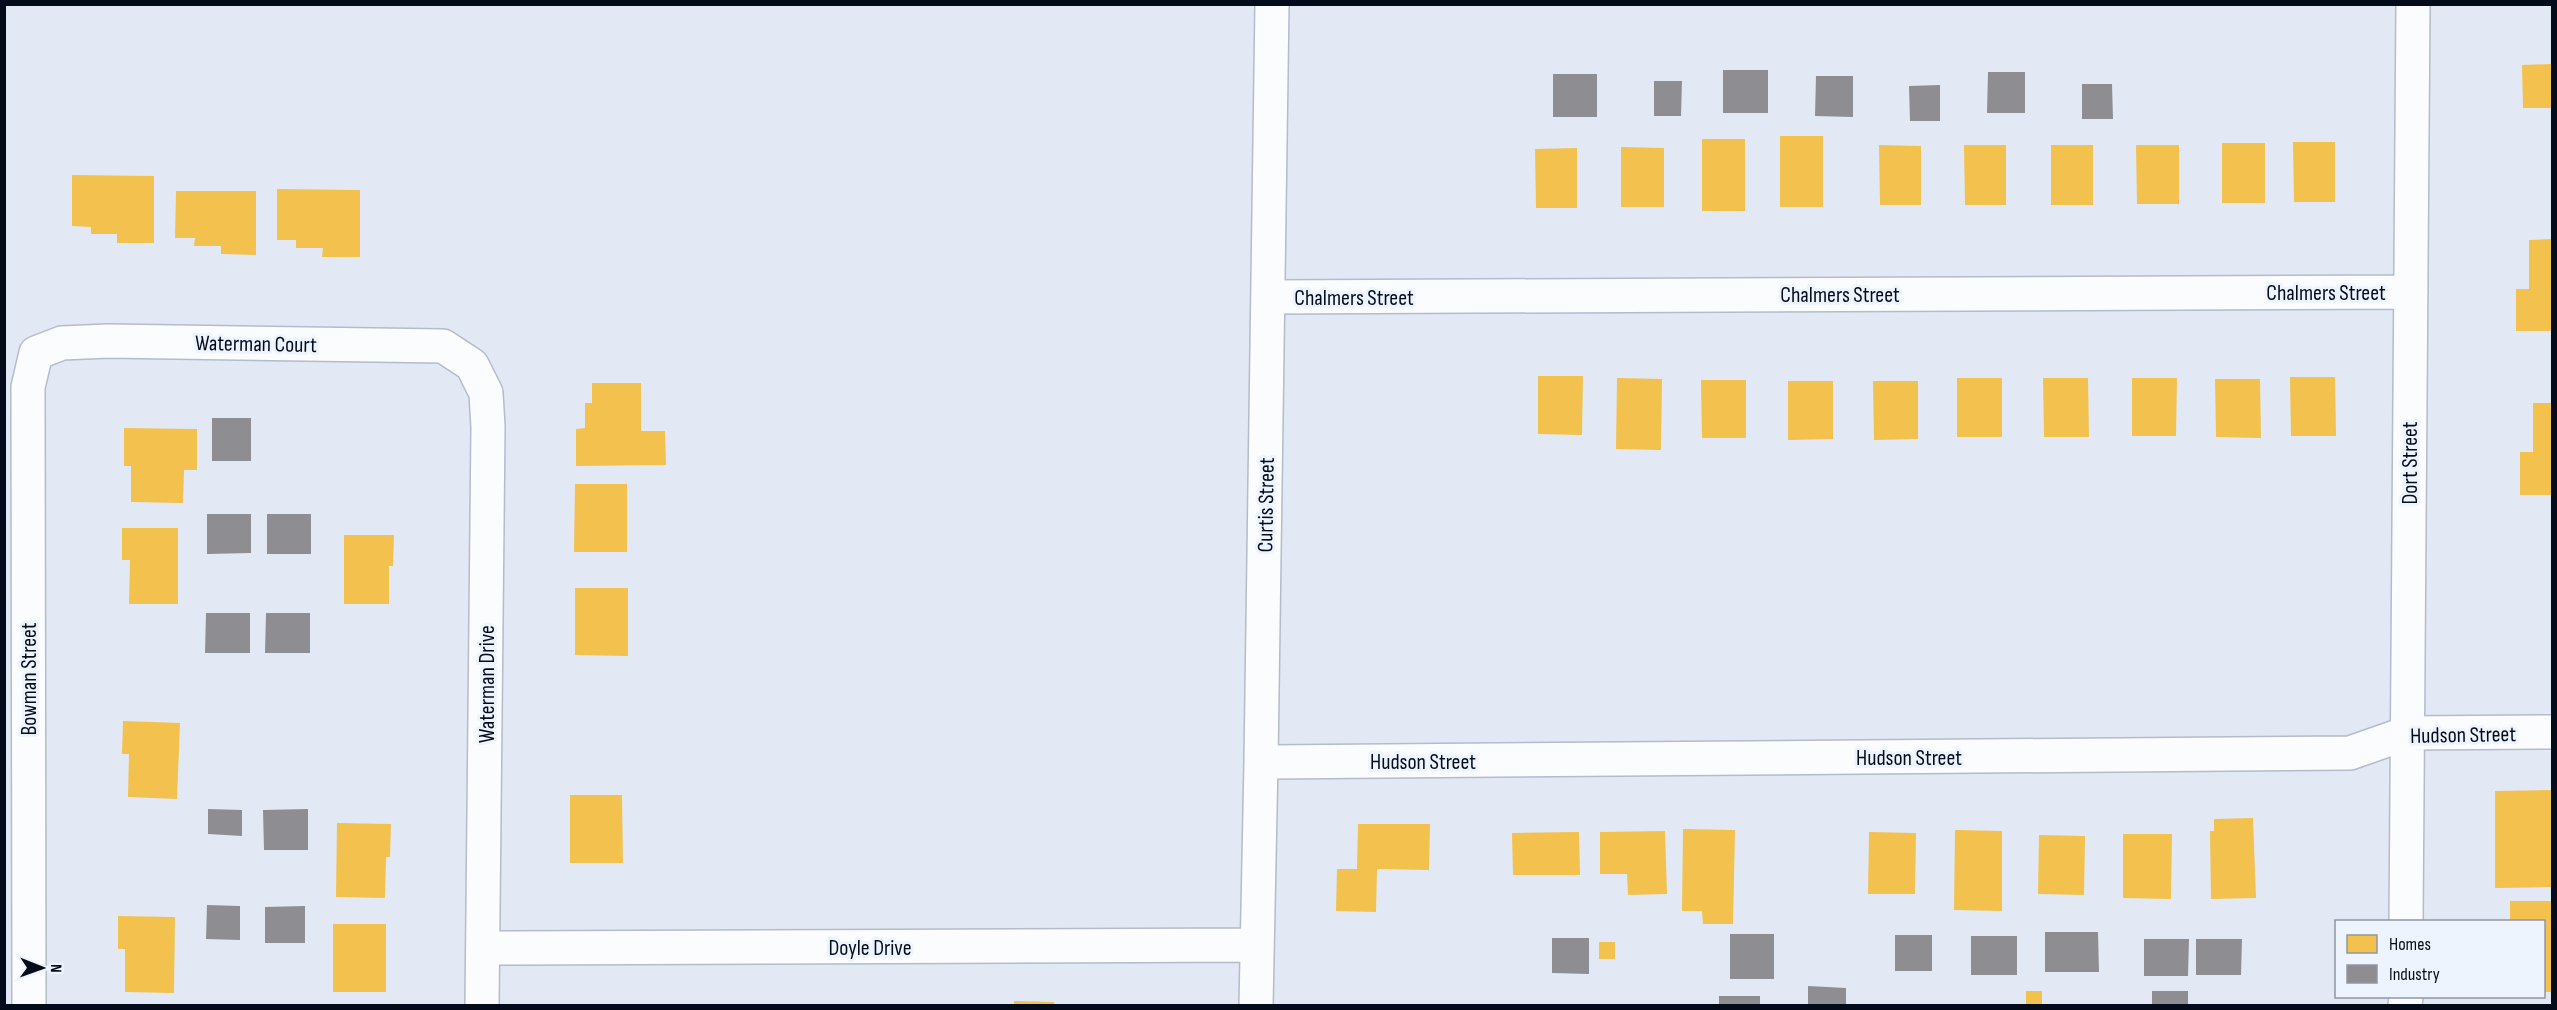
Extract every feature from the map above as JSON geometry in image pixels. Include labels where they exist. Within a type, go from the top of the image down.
[{"type":"street","name":"Curtis Street","points":[[1256,1005],[1262,762],[1272,4]]},
{"type":"street","name":"Dort Street","points":[[2406,920],[2413,4]]},
{"type":"street","name":"Chalmers Street","points":[[1268,297],[2411,292]]},
{"type":"street","name":"Waterman Court","points":[[36,353],[62,343],[108,341],[443,346],[472,365]]},
{"type":"street","name":"Bowman Street","points":[[29,1005],[27,425],[28,387],[36,353]]},
{"type":"street","name":"Waterman Drive","points":[[472,365],[486,393],[488,428],[482,1005]]},
{"type":"street","name":"Hudson Street","points":[[1262,762],[2350,753],[2407,733],[2553,732]]},
{"type":"street","name":"Doyle Drive","points":[[484,948],[1256,945]]},
{"type":"building: Homes","points":[[2552,64],[2552,108],[2523,108],[2522,65]]},
{"type":"building: Homes","points":[[1780,136],[1823,136],[1823,207],[1780,207]]},
{"type":"building: Homes","points":[[1702,139],[1745,139],[1745,211],[1702,211]]},
{"type":"building: Homes","points":[[2293,142],[2335,142],[2335,202],[2294,202]]},
{"type":"building: Homes","points":[[2222,143],[2265,143],[2265,203],[2222,203]]},
{"type":"building: Homes","points":[[1879,145],[1921,146],[1921,205],[1880,205]]},
{"type":"building: Homes","points":[[1964,145],[2006,145],[2006,205],[1965,205]]},
{"type":"building: Homes","points":[[2051,145],[2093,145],[2093,205],[2051,205]]},
{"type":"building: Homes","points":[[2136,145],[2179,145],[2179,204],[2137,204]]},
{"type":"building: Homes","points":[[1621,147],[1664,148],[1664,207],[1621,207]]},
{"type":"building: Homes","points":[[1577,148],[1577,208],[1536,208],[1535,149]]},
{"type":"building: Homes","points":[[72,175],[154,176],[154,243],[117,243],[117,234],[91,234],[91,227],[72,226]]},
{"type":"building: Homes","points":[[277,189],[360,190],[360,257],[322,257],[323,248],[296,248],[296,240],[277,240]]},
{"type":"building: Homes","points":[[176,191],[256,191],[256,255],[221,254],[221,246],[194,246],[195,238],[175,238]]},
{"type":"building: Homes","points":[[2552,239],[2552,331],[2516,331],[2516,289],[2529,289],[2529,240]]},
{"type":"building: Homes","points":[[1538,376],[1583,376],[1582,435],[1538,434]]},
{"type":"building: Homes","points":[[2290,377],[2335,377],[2336,436],[2291,436]]},
{"type":"building: Homes","points":[[1617,378],[1662,379],[1661,450],[1616,449]]},
{"type":"building: Homes","points":[[1957,378],[2002,378],[2002,437],[1957,437]]},
{"type":"building: Homes","points":[[2043,378],[2088,378],[2089,437],[2044,437]]},
{"type":"building: Homes","points":[[2132,378],[2177,378],[2176,436],[2132,436]]},
{"type":"building: Homes","points":[[2215,379],[2260,379],[2261,438],[2216,437]]},
{"type":"building: Homes","points":[[1701,380],[1746,380],[1746,438],[1702,438]]},
{"type":"building: Homes","points":[[1788,381],[1833,381],[1833,439],[1788,440]]},
{"type":"building: Homes","points":[[1873,381],[1918,381],[1918,439],[1874,440]]},
{"type":"building: Homes","points":[[592,383],[641,383],[641,431],[665,431],[666,465],[576,466],[576,429],[585,428],[585,403],[592,403]]},
{"type":"building: Homes","points":[[2533,403],[2552,403],[2552,495],[2520,495],[2520,452],[2533,452]]},
{"type":"building: Homes","points":[[124,428],[197,429],[197,470],[184,470],[183,503],[131,502],[131,466],[124,466]]},
{"type":"building: Homes","points":[[575,484],[627,484],[627,552],[574,552]]},
{"type":"building: Homes","points":[[122,528],[178,528],[178,604],[129,604],[130,560],[122,560]]},
{"type":"building: Homes","points":[[344,535],[394,535],[393,566],[389,566],[389,604],[344,604]]},
{"type":"building: Homes","points":[[575,588],[628,588],[628,656],[575,655]]},
{"type":"building: Homes","points":[[123,721],[180,723],[177,799],[128,797],[129,754],[122,754]]},
{"type":"building: Homes","points":[[2552,790],[2552,887],[2495,888],[2495,791]]},
{"type":"building: Homes","points":[[570,795],[622,795],[623,863],[570,863]]},
{"type":"building: Homes","points":[[2253,818],[2256,898],[2211,899],[2210,831],[2214,831],[2214,819]]},
{"type":"building: Homes","points":[[337,823],[391,824],[390,857],[386,857],[385,898],[336,897]]},
{"type":"building: Homes","points":[[1358,824],[1430,824],[1429,870],[1377,869],[1376,912],[1336,911],[1337,869],[1357,869]]},
{"type":"building: Homes","points":[[1683,829],[1735,830],[1733,924],[1703,924],[1702,911],[1682,911]]},
{"type":"building: Homes","points":[[1955,830],[2002,831],[2002,911],[1954,910]]},
{"type":"building: Homes","points":[[1665,831],[1667,894],[1628,895],[1627,874],[1600,874],[1600,832]]},
{"type":"building: Homes","points":[[1579,832],[1580,875],[1513,875],[1512,833]]},
{"type":"building: Homes","points":[[1869,832],[1916,833],[1915,894],[1868,894]]},
{"type":"building: Homes","points":[[2123,834],[2172,834],[2171,899],[2123,898]]},
{"type":"building: Homes","points":[[2039,835],[2085,836],[2084,895],[2038,894]]},
{"type":"building: Homes","points":[[2510,901],[2552,901],[2552,992],[2545,992],[2545,920],[2510,920]]},
{"type":"building: Homes","points":[[118,916],[175,917],[174,993],[125,992],[125,949],[118,949]]},
{"type":"building: Homes","points":[[333,924],[386,924],[386,992],[333,992]]},
{"type":"building: Homes","points":[[1599,942],[1615,942],[1615,959],[1599,959]]},
{"type":"building: Homes","points":[[2026,991],[2042,991],[2042,1006],[2026,1006]]},
{"type":"building: Homes","points":[[1014,1001],[1054,1002],[1054,1006],[1014,1006]]},
{"type":"building: Industry","points":[[1723,70],[1768,70],[1768,113],[1723,113]]},
{"type":"building: Industry","points":[[1988,72],[2025,72],[2025,113],[1987,113]]},
{"type":"building: Industry","points":[[1553,74],[1597,74],[1597,117],[1553,117]]},
{"type":"building: Industry","points":[[1816,76],[1853,76],[1853,117],[1815,116]]},
{"type":"building: Industry","points":[[1654,81],[1682,81],[1681,116],[1654,116]]},
{"type":"building: Industry","points":[[2082,84],[2112,84],[2113,119],[2082,119]]},
{"type":"building: Industry","points":[[1940,85],[1940,121],[1910,121],[1909,86]]},
{"type":"building: Industry","points":[[212,418],[251,418],[251,461],[212,461]]},
{"type":"building: Industry","points":[[207,514],[251,514],[251,553],[207,554]]},
{"type":"building: Industry","points":[[267,514],[311,514],[311,554],[267,554]]},
{"type":"building: Industry","points":[[206,613],[250,613],[250,653],[205,653]]},
{"type":"building: Industry","points":[[266,613],[310,613],[310,653],[265,653]]},
{"type":"building: Industry","points":[[208,809],[242,810],[242,836],[208,834]]},
{"type":"building: Industry","points":[[308,809],[308,850],[264,850],[263,810]]},
{"type":"building: Industry","points":[[207,905],[240,906],[240,940],[206,939]]},
{"type":"building: Industry","points":[[305,906],[305,943],[265,943],[265,907]]},
{"type":"building: Industry","points":[[2045,932],[2098,932],[2099,972],[2045,972]]},
{"type":"building: Industry","points":[[1730,934],[1774,934],[1774,979],[1730,979]]},
{"type":"building: Industry","points":[[1895,935],[1932,935],[1932,971],[1895,971]]},
{"type":"building: Industry","points":[[1971,936],[2017,936],[2017,975],[1971,975]]},
{"type":"building: Industry","points":[[1552,938],[1589,938],[1589,974],[1552,973]]},
{"type":"building: Industry","points":[[2144,939],[2189,939],[2188,976],[2144,976]]},
{"type":"building: Industry","points":[[2196,939],[2242,939],[2241,975],[2196,975]]},
{"type":"building: Industry","points":[[1808,986],[1846,988],[1846,1006],[1808,1006]]},
{"type":"building: Industry","points":[[2152,991],[2188,991],[2188,1006],[2152,1006]]},
{"type":"building: Industry","points":[[1719,996],[1760,996],[1760,1006],[1719,1006]]}]
